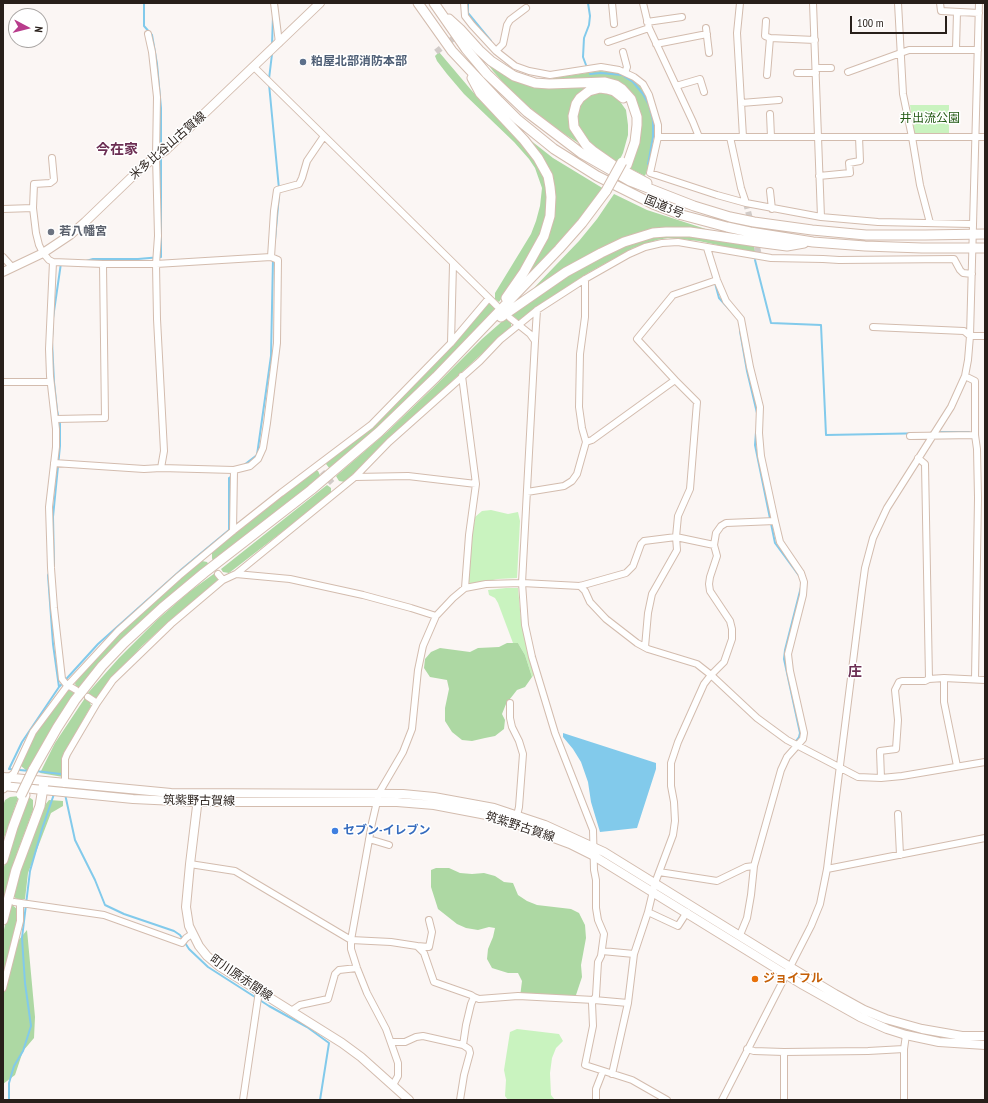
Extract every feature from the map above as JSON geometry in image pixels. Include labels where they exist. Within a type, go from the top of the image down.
[{"type":"highway","name":"国道3号","points":[[418,3],[440,35],[466,66],[499,101],[548,144],[597,176],[625,191],[682,215],[750,232],[813,242],[922,248],[985,248]]},
{"type":"highway","name":"国道3号","points":[[436,7],[466,49],[488,74],[527,112],[545,127],[600,165],[630,181],[672,198]]},
{"type":"highway","points":[[3,847],[23,795],[57,728],[75,700],[102,666],[180,593],[311,490],[379,432],[436,377],[502,317],[587,226],[609,193],[625,163],[635,142],[637,117],[631,100],[622,89],[616,85],[605,82],[549,84],[535,83],[514,76],[491,61],[436,7]]},
{"type":"highway","points":[[466,66],[480,93],[524,140],[538,158],[548,176],[551,197],[550,216],[544,236],[502,317]]},
{"type":"highway","points":[[625,163],[632,130],[631,116],[627,104],[619,94],[614,91],[600,88],[589,91],[580,98],[576,104],[573,116],[574,127],[586,145],[613,165],[637,177],[672,198],[710,212],[754,222],[812,230],[866,234],[985,234]]},
{"type":"highway","points":[[502,317],[566,272],[601,252],[624,242],[646,235],[666,232],[690,232],[764,244],[787,246],[813,242]]},
{"type":"highway","points":[[3,920],[16,870],[40,806],[44,786]]},
{"type":"highway","points":[[3,860],[23,795]]},
{"type":"main road","name":"米多比谷山古賀線","points":[[3,272],[43,253],[70,235],[136,173],[156,156],[165,151],[320,3]]},
{"type":"main road","name":"筑紫野古賀線","points":[[4,783],[44,786],[133,799],[434,797],[470,803],[518,815],[593,846],[627,865],[687,912],[788,970],[864,1010],[886,1019],[941,1033],[962,1036],[985,1036]]},
{"type":"main road","name":"筑紫野古賀線","points":[[44,786],[65,784],[198,798]]},
{"type":"main road","name":"筑紫野古賀線","points":[[378,797],[477,813],[515,824],[570,844],[654,887],[740,935],[788,970],[860,1017],[887,1029],[906,1035],[939,1042],[985,1045]]},
{"type":"main road","name":"町川原赤間線","points":[[198,798],[186,907],[189,926],[199,946],[207,956],[219,966],[342,1043],[361,1057],[409,1100]]},
{"type":"street","points":[[274,3],[278,43]]},
{"type":"street","points":[[464,3],[465,16],[472,25],[496,51],[515,66],[529,72],[550,75],[601,67],[619,70],[634,77],[643,84],[649,96],[658,125],[658,137],[650,173],[746,203],[821,217],[878,222],[972,224]]},
{"type":"street","points":[[612,3],[614,24]]},
{"type":"street","points":[[643,3],[648,25],[699,137]]},
{"type":"street","points":[[740,3],[737,32],[743,137]]},
{"type":"street","points":[[813,3],[821,217]]},
{"type":"street","points":[[898,3],[903,94],[920,185],[930,223]]},
{"type":"street","points":[[940,3],[941,11],[957,12],[981,17]]},
{"type":"street","points":[[722,1100],[747,1049],[812,926],[820,904],[827,869],[862,590],[869,552],[878,526],[887,508],[951,407],[965,376],[970,336],[978,50],[981,17],[979,3]]},
{"type":"street","points":[[496,51],[503,44],[507,25],[510,20],[526,8]]},
{"type":"street","points":[[956,49],[957,12]]},
{"type":"street","points":[[608,42],[648,25],[682,17]]},
{"type":"street","points":[[766,21],[765,36],[770,38],[815,40]]},
{"type":"street","points":[[466,30],[472,25]]},
{"type":"street","points":[[656,44],[707,31],[709,53]]},
{"type":"street","points":[[148,34],[152,52],[157,97],[157,332],[164,451],[161,468]]},
{"type":"street","points":[[767,75],[770,38]]},
{"type":"street","points":[[848,72],[909,50],[978,50]]},
{"type":"street","points":[[623,52],[627,68],[625,73]]},
{"type":"street","points":[[254,67],[453,264],[498,306]]},
{"type":"street","points":[[797,73],[831,68]]},
{"type":"street","points":[[676,86],[700,80],[704,92]]},
{"type":"street","points":[[977,86],[985,87]]},
{"type":"street","points":[[741,103],[779,100]]},
{"type":"street","points":[[770,114],[771,137]]},
{"type":"street","points":[[271,257],[277,190],[299,184],[307,161],[324,136]]},
{"type":"street","points":[[658,137],[985,137]]},
{"type":"street","points":[[730,137],[741,188],[746,203]]},
{"type":"street","points":[[819,176],[850,172],[849,163],[860,161],[859,137]]},
{"type":"street","points":[[52,158],[54,180],[50,183],[34,184],[32,208],[36,232],[43,253],[53,262],[156,264],[271,257],[278,260],[276,343],[264,441],[258,459],[250,466],[234,470],[144,469],[54,463]]},
{"type":"street","points":[[770,191],[772,209]]},
{"type":"street","points":[[3,209],[32,208]]},
{"type":"street","points":[[65,784],[65,759],[97,703],[118,674],[171,624],[224,580],[236,574],[355,477],[389,442],[480,361],[500,340],[537,310],[629,254],[645,247],[662,243],[678,242],[771,258],[839,260],[954,259],[960,270],[964,273],[972,274]]},
{"type":"street","points":[[707,248],[717,280],[726,301],[742,319],[750,367],[760,407],[759,433],[761,456],[775,521],[780,542],[801,573],[804,582],[803,595],[788,654],[790,671],[804,733],[803,739],[788,757],[780,770],[754,866],[747,918],[740,935]]},
{"type":"street","points":[[3,257],[12,267]]},
{"type":"street","points":[[53,262],[49,350],[50,382],[56,419],[56,447],[49,507],[52,575],[62,679],[66,684],[76,690]]},
{"type":"street","points":[[56,419],[105,418],[103,264]]},
{"type":"street","points":[[451,343],[453,264]]},
{"type":"street","points":[[527,492],[564,486],[572,481],[577,474],[586,442],[579,407],[580,354],[584,317],[585,280]]},
{"type":"street","points":[[645,647],[648,613],[652,594],[677,550],[676,537],[678,516],[690,490],[697,402],[637,339],[673,295],[717,280]]},
{"type":"street","points":[[4,783],[14,773],[33,732],[68,685],[118,631],[179,576],[233,531],[371,425],[451,343],[489,298]]},
{"type":"street","points":[[537,310],[522,583],[525,625],[532,657],[555,733],[593,830],[596,908],[598,920],[604,934],[601,956],[598,962],[596,996],[592,1003],[593,1026],[585,1065],[632,1080],[667,1100]]},
{"type":"street","points":[[502,317],[530,334],[536,341]]},
{"type":"street","points":[[873,327],[964,331],[970,336],[985,336]]},
{"type":"street","points":[[462,376],[476,484],[469,535],[465,588]]},
{"type":"street","points":[[965,376],[975,381],[975,435],[977,449],[978,498],[975,679]]},
{"type":"street","points":[[586,442],[592,440],[675,380]]},
{"type":"street","points":[[3,382],[50,382]]},
{"type":"street","points":[[910,436],[975,435]]},
{"type":"street","points":[[918,458],[925,464],[929,679]]},
{"type":"street","points":[[317,466],[322,472]]},
{"type":"street","points":[[233,531],[234,470]]},
{"type":"street","points":[[355,477],[408,476],[476,484]]},
{"type":"street","points":[[333,484],[338,490]]},
{"type":"street","points":[[612,1074],[628,1003],[634,954],[648,912],[654,887],[673,835],[675,821],[670,777],[672,763],[681,736],[704,684],[724,662],[732,639],[730,621],[710,591],[710,577],[717,556],[714,545],[716,533],[721,526],[726,523],[775,521]]},
{"type":"street","points":[[393,1085],[398,1076],[398,1063],[392,1042],[367,993],[351,949],[351,940],[378,797],[403,752],[412,729],[418,670],[423,646],[436,616],[452,598],[465,588],[486,584],[522,583],[580,586],[626,573],[633,566],[640,544],[644,541],[676,537],[714,545]]},
{"type":"street","points":[[206,555],[210,563]]},
{"type":"street","points":[[218,574],[224,580]]},
{"type":"street","points":[[236,574],[290,578],[363,595],[436,616]]},
{"type":"street","points":[[580,586],[590,602],[606,619],[637,644],[697,664],[757,718],[787,740],[858,777],[881,778],[902,776],[985,762]]},
{"type":"street","points":[[944,678],[944,702],[957,766]]},
{"type":"street","points":[[881,778],[880,751],[896,749],[898,720],[895,690],[896,685],[902,681],[925,681],[929,679],[944,678],[985,680]]},
{"type":"street","points":[[88,698],[97,703]]},
{"type":"street","points":[[510,703],[510,718],[512,727],[523,754],[518,815],[515,824]]},
{"type":"street","points":[[898,814],[900,855]]},
{"type":"street","points":[[827,869],[985,838]]},
{"type":"street","points":[[369,839],[389,845]]},
{"type":"street","points":[[190,864],[235,871],[351,940],[391,942],[429,947],[432,932],[429,920]]},
{"type":"street","points":[[659,872],[717,881],[746,867],[754,866]]},
{"type":"street","points":[[3,988],[20,921],[17,903],[104,915],[182,943],[192,934]]},
{"type":"street","points":[[648,912],[678,926],[687,912]]},
{"type":"street","points":[[417,946],[424,953],[434,982],[479,999],[518,996],[628,1003]]},
{"type":"street","points":[[602,951],[634,954]]},
{"type":"street","points":[[291,1011],[300,1006],[328,999],[335,974],[340,970],[357,968]]},
{"type":"street","points":[[243,1100],[259,991]]},
{"type":"street","points":[[463,1045],[466,1025],[474,997]]},
{"type":"street","points":[[904,1100],[904,1049],[906,1035]]},
{"type":"street","points":[[392,1042],[405,1042],[416,1037],[423,1036],[463,1045],[469,1049],[470,1053],[464,1075],[460,1100]]},
{"type":"street","points":[[747,1049],[754,1051],[784,1052],[904,1049]]},
{"type":"street","points":[[784,1052],[784,1100]]},
{"type":"street","points":[[596,1100],[596,1089],[603,1071]]},
{"type":"green space","points":[[439,52],[472,91],[527,148],[545,177],[548,196],[545,226],[528,261],[499,302],[495,299],[495,293],[531,234],[540,206],[542,188],[535,168],[529,159],[514,142],[464,94],[447,74],[435,56]]},
{"type":"green space","points":[[486,62],[514,78],[589,84],[589,88],[574,101],[581,142],[580,144],[555,128],[529,107],[507,87]]},
{"type":"green space","points":[[600,71],[615,72],[630,78],[640,86],[650,104],[654,122],[654,133],[649,165],[645,176],[629,168],[638,144],[630,93],[552,81],[553,78]]},
{"type":"green space","points":[[598,92],[610,93],[619,100],[626,110],[628,135],[623,153],[618,163],[596,149],[585,139],[577,122],[576,117],[580,104],[590,94]]},
{"type":"green space","name":"井出流公園","points":[[910,105],[949,105],[949,134],[914,134]]},
{"type":"green space","points":[[525,136],[553,158],[604,189],[595,202],[519,287],[536,257],[554,197]]},
{"type":"green space","points":[[614,194],[647,210],[712,231],[650,231],[530,292],[579,241],[597,219]]},
{"type":"green space","points":[[658,235],[694,235],[754,246],[755,251],[749,252],[699,241],[668,238],[657,240],[633,248],[588,273],[536,307],[520,321],[511,314],[562,279],[617,249]]},
{"type":"green space","points":[[487,304],[491,304],[495,308],[494,311],[417,393],[330,469],[326,464],[327,461],[362,436]]},
{"type":"green space","points":[[506,318],[511,323],[511,327],[389,439],[352,477],[345,482],[339,481],[336,476],[387,432],[482,339]]},
{"type":"green space","points":[[313,471],[318,471],[321,477],[213,562],[212,551]]},
{"type":"green space","points":[[327,485],[331,488],[331,493],[229,573],[223,572],[221,569]]},
{"type":"green space","points":[[491,510],[508,514],[518,512],[520,521],[517,578],[498,579],[472,584],[468,582],[470,550],[475,517],[482,511]]},
{"type":"green space","points":[[202,561],[207,562],[209,565],[80,689],[77,687],[75,684],[76,678],[112,640],[170,587]]},
{"type":"green space","points":[[215,573],[218,577],[218,581],[175,616],[142,646],[99,696],[96,698],[87,694],[119,658],[157,620],[189,592]]},
{"type":"green space","points":[[518,588],[521,620],[534,675],[532,677],[525,655],[518,643],[513,643],[498,603],[495,598],[489,595],[488,590]]},
{"type":"green space","points":[[507,643],[518,643],[525,655],[532,677],[525,687],[517,690],[506,704],[502,714],[505,720],[504,729],[495,736],[472,741],[462,740],[452,732],[445,721],[445,708],[449,689],[447,680],[430,677],[424,668],[425,659],[431,652],[440,648],[470,652],[478,648],[499,647]]},
{"type":"green space","points":[[69,689],[72,689],[78,693],[30,771],[27,771],[21,766],[29,744],[42,723]]},
{"type":"green space","points":[[85,698],[90,702],[91,706],[63,755],[63,777],[40,773],[55,743]]},
{"type":"green space","points":[[19,796],[3,841],[3,806],[5,800],[10,797]]},
{"type":"green space","points":[[29,797],[33,800],[33,810],[17,853],[3,906],[3,871],[8,850]]},
{"type":"green space","points":[[49,800],[63,801],[63,806],[51,813],[28,873],[25,899],[18,900],[13,896],[18,875],[39,819],[45,805]]},
{"type":"green space","points":[[436,868],[449,868],[460,873],[484,873],[495,876],[504,882],[513,883],[518,895],[527,901],[537,905],[571,909],[579,913],[585,925],[586,938],[581,965],[582,977],[576,995],[520,997],[522,981],[518,973],[508,973],[492,968],[487,959],[488,949],[495,928],[489,927],[478,930],[466,928],[457,924],[438,909],[431,887],[431,870]]},
{"type":"green space","points":[[10,903],[17,909],[18,914],[3,976],[3,934]]},
{"type":"green space","points":[[27,930],[35,1017],[34,1038],[23,1051],[15,1075],[3,1084],[3,995],[17,942]]},
{"type":"green space","points":[[517,1029],[559,1034],[563,1041],[556,1048],[552,1058],[550,1073],[551,1095],[555,1100],[508,1100],[505,1096],[506,1080],[504,1070],[510,1032]]},
{"type":"water","points":[[563,733],[656,763],[656,769],[637,828],[600,832],[591,802],[588,782],[581,762],[563,737]]},
{"type":"waterway","points":[[144,3],[144,26],[152,35],[157,64],[161,108],[161,151]]},
{"type":"waterway","points":[[468,3],[468,13],[491,41]]},
{"type":"waterway","points":[[586,65],[583,57],[584,38],[589,25],[590,16],[588,3]]},
{"type":"waterway","points":[[272,45],[273,16]]},
{"type":"waterway","points":[[269,79],[272,54]]},
{"type":"waterway","points":[[590,74],[601,73],[622,75],[633,82],[643,94],[649,105],[653,121],[653,137],[648,164]]},
{"type":"waterway","points":[[269,84],[279,189]]},
{"type":"waterway","points":[[86,261],[93,259],[138,259],[161,257],[161,155]]},
{"type":"waterway","points":[[275,240],[279,195]]},
{"type":"waterway","points":[[244,465],[257,455],[271,356],[273,259]]},
{"type":"waterway","points":[[755,260],[771,323],[821,325],[826,435],[932,433]]},
{"type":"waterway","points":[[53,318],[61,263]]},
{"type":"waterway","points":[[712,272],[719,298],[730,310]]},
{"type":"waterway","points":[[52,338],[53,323]]},
{"type":"waterway","points":[[740,331],[747,371],[757,413]]},
{"type":"waterway","points":[[52,342],[54,382],[60,424],[60,446],[53,517],[53,567]]},
{"type":"waterway","points":[[756,432],[755,445],[775,543],[800,577]]},
{"type":"waterway","points":[[936,432],[969,432]]},
{"type":"waterway","points":[[59,687],[98,644],[182,569],[229,530],[229,478],[232,476]]},
{"type":"waterway","points":[[30,771],[9,769],[22,742],[59,687],[53,644],[48,575],[50,572]]},
{"type":"waterway","points":[[796,741],[800,733],[784,659],[801,587]]},
{"type":"waterway","points":[[35,771],[61,774]]},
{"type":"waterway","points":[[9,1100],[9,1083],[14,1066],[23,1051],[31,1026],[25,983],[22,938],[30,871],[54,794]]},
{"type":"waterway","points":[[65,794],[75,840],[95,880],[105,905],[124,914],[174,931],[180,935],[189,949],[208,967],[269,1006],[307,1027],[329,1043],[320,1100]]},
{"type":"tunnel","points":[[436,52],[459,34]]},
{"type":"tunnel","points":[[746,203],[759,255]]},
{"type":"tunnel","points":[[322,472],[333,484]]},
{"type":"place","name":"粕屋北部消防本部","points":[[303,62]]},
{"type":"place","name":"若八幡宮","points":[[51,232]]},
{"type":"place","name":"セブン-イレブン","points":[[335,831]]},
{"type":"place","name":"ジョイフル","points":[[755,979]]},
{"type":"district","name":"今在家","points":[[117,150]]},
{"type":"district","name":"庄","points":[[855,672]]}]
